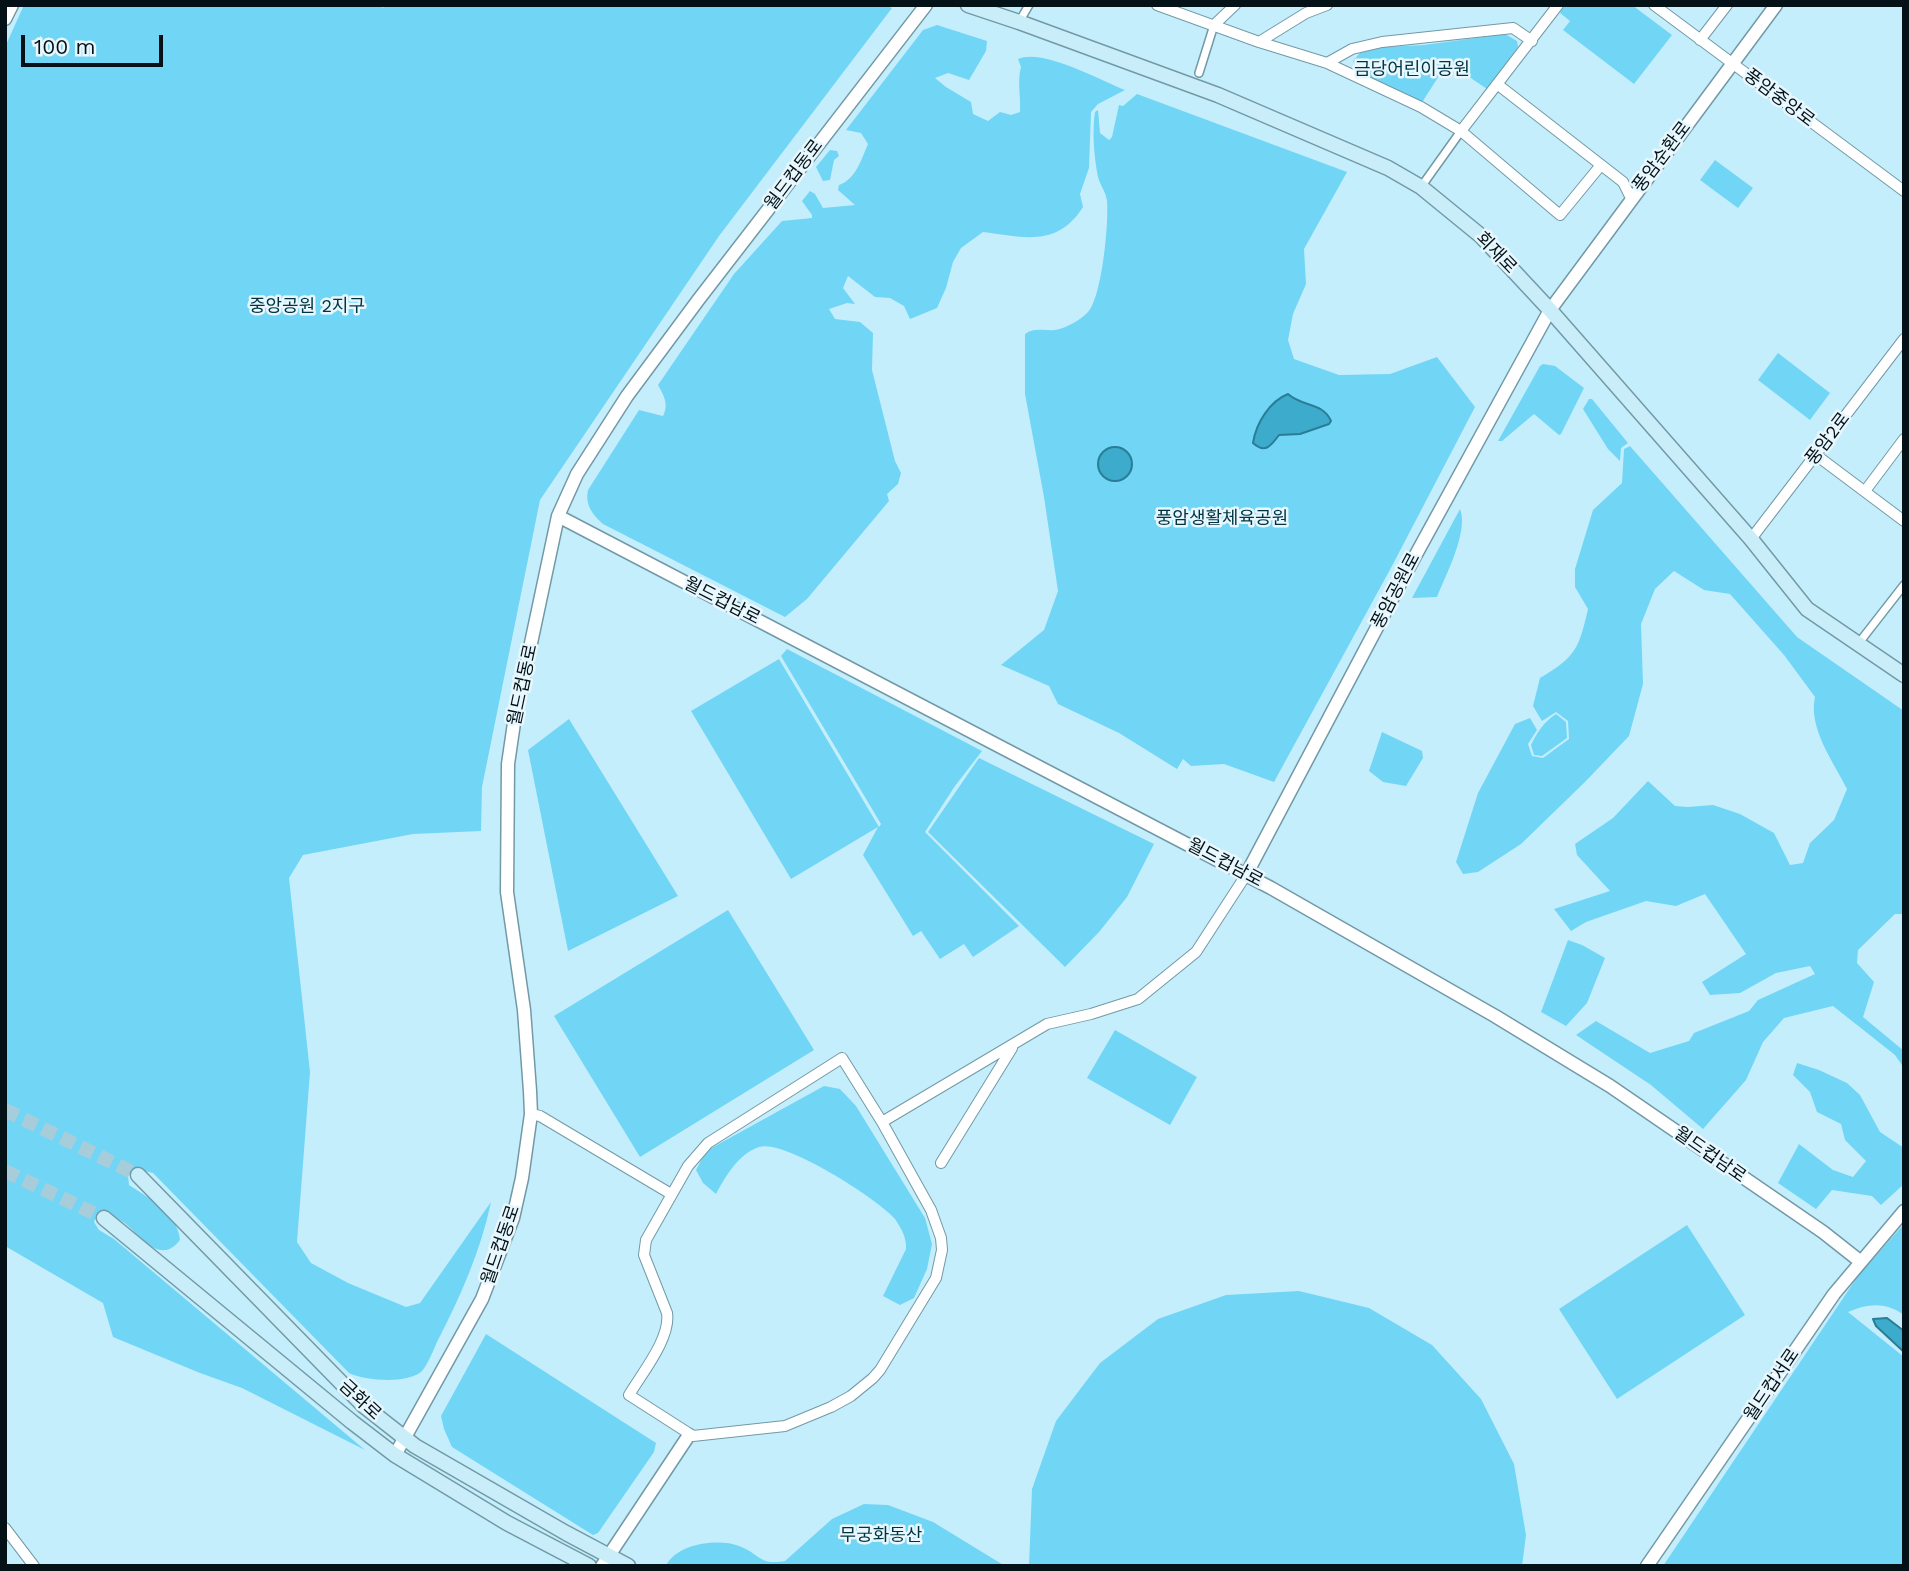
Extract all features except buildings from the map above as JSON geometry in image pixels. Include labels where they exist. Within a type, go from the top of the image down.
[{"type":"main road","name":"회재로","points":[[968,5],[1269,116],[1388,168],[1421,187],[1481,236],[1550,310],[1751,539],[1807,609],[1904,675]]},
{"type":"main road","name":"금화로","points":[[138,1175],[365,1406],[405,1439],[606,1561],[628,1566]]},
{"type":"main road","name":"금화로","points":[[104,1218],[395,1455],[507,1523],[589,1566]]},
{"type":"street","points":[[5,19],[12,5]]},
{"type":"street","name":"월드컵동로","points":[[395,1455],[482,1299],[513,1218],[531,1114],[524,1010],[507,892],[508,764],[514,723],[558,516],[577,474],[627,396],[716,276],[926,5]]},
{"type":"street","points":[[1019,22],[1029,5]]},
{"type":"street","points":[[1157,5],[1327,63],[1421,107],[1461,131],[1560,215],[1601,165]]},
{"type":"street","points":[[1199,73],[1214,25],[1235,5]]},
{"type":"street","points":[[1259,42],[1306,13],[1327,5]]},
{"type":"street","points":[[1421,187],[1558,5]]},
{"type":"street","name":"풍암중앙로","points":[[1654,5],[1667,9],[1700,40],[1904,191]]},
{"type":"street","points":[[1700,40],[1727,5]]},
{"type":"street","name":"풍암순환로","points":[[1550,310],[1776,5]]},
{"type":"street","points":[[1327,63],[1352,49],[1382,42],[1482,31],[1513,28],[1532,41]]},
{"type":"street","points":[[1497,84],[1623,182],[1631,198]]},
{"type":"street","name":"풍암공원로","points":[[1246,875],[1402,580],[1550,310]]},
{"type":"street","name":"풍암2로","points":[[1751,539],[1904,339]]},
{"type":"street","points":[[1864,491],[1904,439]]},
{"type":"street","points":[[1816,455],[1904,521]]},
{"type":"street","name":"월드컵남로","points":[[558,516],[1246,875],[1484,1009],[1610,1086],[1861,1262]]},
{"type":"street","points":[[1858,645],[1904,585]]},
{"type":"street","points":[[881,1122],[1047,1024],[1138,999],[1196,952],[1246,875]]},
{"type":"street","points":[[941,1163],[1014,1045]]},
{"type":"street","points":[[842,1058],[881,1122],[931,1210],[941,1238],[942,1251],[936,1278],[912,1321],[873,1378],[851,1396],[831,1407],[785,1426],[689,1434],[629,1395],[662,1340],[668,1322],[644,1255],[646,1240],[688,1166],[708,1143],[842,1058]]},
{"type":"street","points":[[531,1114],[548,1120],[671,1194]]},
{"type":"street","name":"월드컵서로","points":[[1647,1566],[1834,1294],[1904,1211]]},
{"type":"street","points":[[606,1561],[689,1434]]},
{"type":"street","points":[[5,1528],[34,1566]]},
{"type":"green space","name":"중앙공원 2지구","points":[[24,5],[380,5],[383,8],[385,5],[885,5],[892,8],[719,236],[540,500],[482,787],[481,831],[413,834],[303,855],[289,878],[310,1072],[297,1242],[311,1263],[348,1283],[406,1307],[420,1303],[491,1202],[469,1274],[424,1368],[416,1375],[397,1379],[376,1379],[349,1373],[153,1173],[136,1169],[128,1175],[129,1185],[161,1208],[174,1222],[180,1240],[173,1247],[159,1250],[152,1247],[126,1224],[107,1214],[97,1216],[94,1222],[99,1230],[114,1239],[365,1450],[242,1388],[113,1337],[103,1303],[5,1246],[5,47]]},
{"type":"green space","points":[[1565,5],[1632,5],[1672,35],[1634,84],[1563,30],[1570,21],[1560,13]]},
{"type":"green space","points":[[937,25],[987,41],[986,51],[969,80],[948,73],[935,78],[971,102],[973,114],[988,121],[1000,112],[1011,115],[1020,112],[1021,67],[1018,59],[1028,57],[1056,61],[1125,90],[1098,104],[1091,112],[1089,168],[1080,194],[1083,207],[1062,229],[1038,237],[983,232],[961,248],[953,262],[937,308],[910,319],[904,306],[890,298],[875,297],[848,276],[843,288],[855,304],[847,303],[829,309],[835,319],[860,322],[873,333],[872,370],[895,461],[901,473],[898,484],[887,494],[889,501],[807,599],[785,617],[603,524],[590,509],[588,490],[639,410],[663,416],[666,404],[658,385],[734,274],[782,221],[812,218],[802,201],[810,191],[815,194],[823,208],[855,205],[838,190],[839,185],[854,174],[868,144],[861,133],[846,130],[923,30]]},
{"type":"green space","name":"금당어린이공원","points":[[1505,34],[1517,41],[1518,47],[1487,89],[1453,66],[1444,68],[1421,104],[1360,72],[1353,61],[1360,53],[1384,47],[1424,45]]},
{"type":"green space","name":"풍암생활체육공원","points":[[1137,94],[1347,172],[1304,249],[1306,284],[1293,314],[1288,340],[1294,359],[1339,375],[1390,374],[1437,357],[1475,407],[1274,782],[1224,764],[1191,766],[1183,759],[1177,769],[1119,733],[1058,704],[1049,686],[1001,665],[1044,630],[1058,591],[1025,394],[1025,334],[1069,326],[1085,315],[1093,304],[1104,259],[1107,211],[1095,161],[1095,112],[1098,110],[1100,133],[1109,140],[1119,105],[1123,106]]},
{"type":"green space","points":[[830,150],[837,151],[839,156],[834,160],[830,180],[823,181],[816,167]]},
{"type":"green space","points":[[1715,160],[1753,188],[1738,208],[1700,180]]},
{"type":"green space","points":[[1778,353],[1830,393],[1810,420],[1758,380]]},
{"type":"green space","points":[[1540,366],[1555,366],[1584,388],[1561,434],[1534,414],[1502,441],[1498,441]]},
{"type":"green space","points":[[1589,399],[1592,399],[1628,443],[1621,448],[1620,461],[1608,449],[1583,409]]},
{"type":"green space","points":[[1630,446],[1797,637],[1904,711],[1904,914],[1895,914],[1858,950],[1857,963],[1874,982],[1863,1017],[1904,1051],[1904,1068],[1895,1055],[1833,1006],[1784,1018],[1763,1042],[1746,1080],[1703,1129],[1651,1085],[1576,1035],[1596,1021],[1650,1053],[1689,1041],[1694,1033],[1749,1011],[1758,1000],[1815,974],[1810,966],[1776,973],[1740,993],[1710,995],[1702,982],[1746,954],[1705,894],[1676,906],[1646,901],[1586,922],[1571,931],[1554,909],[1610,891],[1577,855],[1575,844],[1613,818],[1648,781],[1675,806],[1713,805],[1740,814],[1774,833],[1790,865],[1803,863],[1810,843],[1834,820],[1847,789],[1818,732],[1815,697],[1784,655],[1730,594],[1704,590],[1674,571],[1655,589],[1641,624],[1643,684],[1629,736],[1521,844],[1478,872],[1463,874],[1456,862],[1478,793],[1515,724],[1530,718],[1537,730],[1528,744],[1532,756],[1543,758],[1569,739],[1568,721],[1556,712],[1542,721],[1533,706],[1540,678],[1569,657],[1582,633],[1588,609],[1575,587],[1575,569],[1593,510],[1622,483],[1624,449]]},
{"type":"green space","points":[[1460,509],[1462,519],[1459,541],[1437,597],[1412,598]]},
{"type":"green space","points":[[787,649],[982,751],[925,832],[1019,926],[973,957],[964,944],[940,959],[921,931],[913,936],[863,855],[878,827],[791,879],[691,711],[779,659],[879,827],[881,824],[781,656]]},
{"type":"green space","points":[[1556,714],[1566,722],[1567,738],[1542,756],[1534,755],[1531,745],[1544,724]]},
{"type":"green space","points":[[569,719],[678,896],[568,951],[528,750]]},
{"type":"green space","points":[[1382,732],[1422,751],[1423,758],[1406,786],[1383,782],[1369,771]]},
{"type":"green space","points":[[979,758],[1154,844],[1127,897],[1099,932],[1065,967],[928,832]]},
{"type":"green space","points":[[728,910],[814,1050],[640,1157],[554,1016]]},
{"type":"green space","points":[[1568,940],[1605,958],[1587,1003],[1566,1026],[1541,1012]]},
{"type":"green space","points":[[1115,1030],[1197,1077],[1170,1125],[1087,1078]]},
{"type":"green space","points":[[1797,1063],[1847,1083],[1860,1095],[1880,1132],[1904,1148],[1904,1184],[1881,1205],[1872,1196],[1832,1190],[1816,1209],[1778,1183],[1799,1144],[1833,1170],[1853,1177],[1866,1161],[1845,1140],[1841,1124],[1817,1112],[1810,1092],[1793,1075]]},
{"type":"green space","points":[[824,1086],[840,1089],[856,1106],[925,1218],[932,1244],[927,1269],[914,1298],[900,1305],[883,1296],[906,1249],[903,1233],[895,1219],[851,1185],[809,1161],[771,1147],[759,1147],[745,1155],[733,1166],[716,1194],[703,1183],[696,1170],[706,1151]]},
{"type":"green space","points":[[1904,1224],[1904,1315],[1877,1305],[1848,1312],[1904,1357],[1904,1566],[1663,1566],[1858,1276]]},
{"type":"green space","points":[[1687,1225],[1745,1315],[1617,1399],[1559,1309]]},
{"type":"green space","points":[[1299,1291],[1369,1308],[1432,1345],[1481,1399],[1514,1464],[1526,1535],[1522,1566],[1029,1566],[1032,1489],[1056,1421],[1100,1363],[1158,1319],[1226,1295]]},
{"type":"green space","points":[[486,1334],[656,1443],[654,1452],[598,1533],[593,1535],[452,1447],[441,1416]]},
{"type":"green space","name":"무궁화동산","points":[[864,1504],[888,1505],[933,1522],[1005,1566],[667,1564],[672,1557],[689,1547],[710,1543],[739,1546],[770,1562],[785,1561],[832,1519]]},
{"type":"shaded area","points":[[1288,394],[1323,411],[1331,421],[1300,434],[1279,435],[1268,447],[1257,446],[1253,443],[1261,421],[1275,402]]},
{"type":"shaded area","points":[[1115,447],[1127,452],[1132,464],[1127,476],[1115,481],[1103,476],[1098,464],[1103,452]]},
{"type":"shaded area","points":[[1887,1318],[1904,1331],[1904,1352],[1876,1326],[1873,1319]]},
{"type":"tunnel","points":[[5,1110],[138,1175]]},
{"type":"tunnel","points":[[5,1171],[104,1218]]}]
